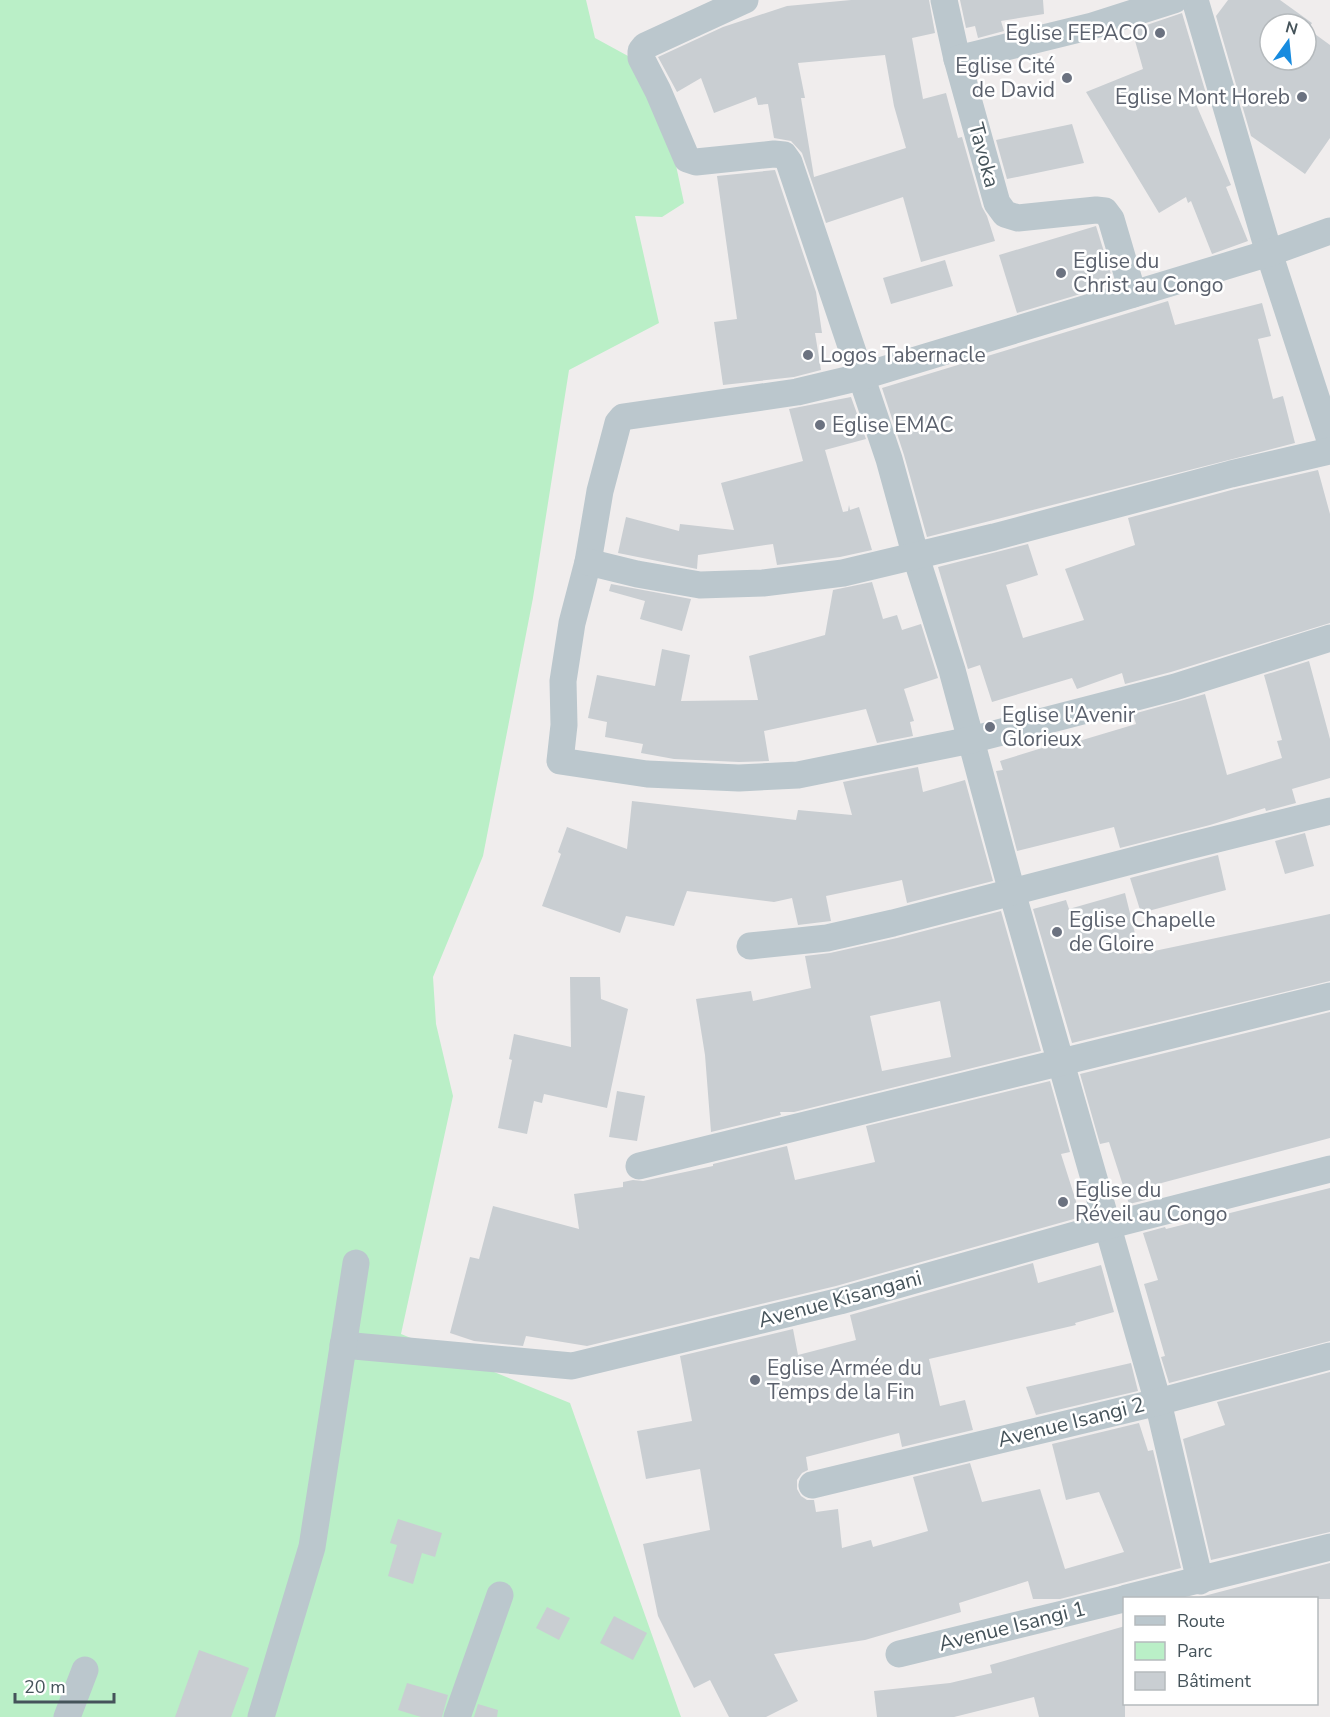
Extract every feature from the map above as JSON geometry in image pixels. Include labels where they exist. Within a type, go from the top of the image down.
[{"type":"street","points":[[745,0],[645,46],[641,51],[641,58],[687,159],[696,162],[774,154],[784,155],[789,162],[889,459],[916,556],[952,670],[1012,892],[1158,1402],[1200,1581]]},
{"type":"street","name":"Tavoka","points":[[944,0],[957,59],[997,203],[1005,214],[1018,218],[1105,211],[1111,219],[1134,294]]},
{"type":"street","points":[[957,59],[1092,26],[1173,0]]},
{"type":"street","points":[[1195,0],[1269,253],[1330,440]]},
{"type":"street","points":[[1330,231],[1269,253],[860,377],[797,392],[623,417],[618,423],[600,491],[588,562],[572,622],[564,681],[564,725],[560,762],[647,774],[739,778],[798,776],[971,740],[1175,687],[1330,638]]},
{"type":"street","points":[[588,562],[637,574],[700,585],[763,583],[843,573],[1330,451]]},
{"type":"street","points":[[750,946],[826,938],[893,923],[1330,811]]},
{"type":"street","points":[[639,1166],[1330,996]]},
{"type":"street","name":"Avenue Kisangani","points":[[343,1345],[572,1366],[840,1301],[1107,1226],[1330,1169]]},
{"type":"street","points":[[261,1717],[312,1547],[356,1263]]},
{"type":"street","name":"Avenue Isangi 2","points":[[812,1485],[1158,1402],[1330,1356]]},
{"type":"street","name":"Avenue Isangi 1","points":[[1133,1597],[1330,1547]]},
{"type":"street","points":[[456,1717],[500,1595]]},
{"type":"street","name":"Avenue Isangi 1","points":[[899,1654],[1123,1599]]},
{"type":"street","points":[[67,1717],[85,1670]]},
{"type":"green space","points":[[0,0],[586,0],[595,38],[628,56],[671,142],[684,203],[662,217],[635,216],[659,323],[569,370],[533,598],[483,856],[433,977],[436,1024],[453,1096],[401,1334],[570,1403],[681,1717],[0,1717]]},
{"type":"building","points":[[851,0],[929,0],[935,33],[912,38],[923,99],[946,93],[958,138],[962,137],[982,207],[995,241],[921,262],[903,197],[826,223],[802,153],[791,141],[774,138],[768,104],[758,105],[756,97],[714,113],[701,78],[677,92],[658,57],[723,27],[787,6]],"holes":[[[885,55],[894,106],[906,148],[814,177],[801,98],[805,98],[798,63]]]},
{"type":"building","points":[[960,0],[1043,0],[1044,14],[1001,21],[1004,31],[978,38],[975,26],[966,28]]},
{"type":"building","points":[[1228,0],[1280,0],[1297,12],[1258,12],[1258,72],[1318,72],[1318,36],[1330,45],[1330,138],[1305,174],[1251,136],[1216,16]]},
{"type":"building","points":[[1182,13],[1210,107],[1192,95],[1231,185],[1226,187],[1248,241],[1212,254],[1191,201],[1188,203],[1186,197],[1159,213],[1086,92],[1143,69],[1132,30]]},
{"type":"building","points":[[1072,124],[1084,163],[1007,179],[996,140]]},
{"type":"building","points":[[775,170],[816,292],[822,333],[815,333],[821,370],[794,377],[723,385],[714,322],[737,319],[717,176]]},
{"type":"building","name":"Eglise du Christ au Congo","points":[[1096,226],[1114,284],[1017,313],[999,255]]},
{"type":"building","points":[[945,260],[953,286],[891,304],[883,278]]},
{"type":"building","points":[[1168,301],[1175,325],[1262,303],[1271,336],[1258,339],[1273,399],[1283,396],[1295,443],[927,537],[882,388]]},
{"type":"building","points":[[851,397],[866,439],[825,450],[843,512],[848,511],[849,505],[850,510],[859,507],[872,550],[840,557],[777,565],[773,544],[698,555],[697,569],[618,553],[626,517],[679,531],[680,524],[734,530],[721,483],[803,461],[789,409]]},
{"type":"building","points":[[1318,470],[1330,514],[1330,623],[1125,684],[1122,673],[1077,689],[1072,678],[992,702],[980,665],[968,669],[938,567],[1028,544],[1038,575],[1006,585],[1023,638],[1084,620],[1065,569],[1135,545],[1128,518],[1235,489]]},
{"type":"building","points":[[872,582],[883,619],[897,615],[902,630],[921,624],[938,678],[904,689],[914,721],[910,722],[913,736],[877,743],[866,709],[764,731],[769,761],[674,759],[641,753],[643,744],[605,737],[607,722],[588,718],[597,675],[655,686],[662,649],[690,655],[681,701],[758,700],[749,656],[825,635],[833,590]]},
{"type":"building","points":[[611,584],[691,599],[682,631],[640,619],[645,601],[609,591]]},
{"type":"building","points":[[1309,661],[1330,739],[1330,778],[1292,789],[1296,803],[1266,811],[1265,808],[1120,848],[1114,827],[1017,851],[996,771],[1003,770],[1000,761],[1068,740],[1069,744],[1136,724],[1133,714],[1205,694],[1227,775],[1282,758],[1277,741],[1282,740],[1264,675]]},
{"type":"building","points":[[918,767],[923,792],[965,780],[993,881],[907,903],[902,880],[826,896],[831,921],[798,925],[792,898],[774,902],[687,891],[674,926],[626,916],[620,933],[542,906],[561,854],[558,852],[567,827],[627,849],[632,801],[796,820],[798,810],[852,815],[843,782]]},
{"type":"building","points":[[1305,833],[1314,866],[1285,874],[1275,841]]},
{"type":"building","points":[[1218,855],[1226,890],[1141,913],[1130,878]]},
{"type":"building","points":[[1125,893],[1140,954],[1330,914],[1330,981],[1072,1043],[1033,909],[1066,900],[1069,909]]},
{"type":"building","points":[[1001,911],[1041,1051],[794,1112],[780,1112],[781,1115],[711,1132],[705,1055],[696,999],[751,991],[753,1001],[811,988],[805,956],[830,953]],"holes":[[[940,1001],[951,1057],[882,1071],[870,1016]]]},
{"type":"building","points":[[570,977],[600,977],[601,999],[628,1009],[607,1108],[544,1094],[542,1103],[534,1101],[527,1134],[498,1128],[512,1060],[509,1059],[514,1034],[571,1047]]},
{"type":"building","points":[[1330,1012],[1330,1138],[1154,1185],[1158,1197],[1129,1204],[1109,1142],[1100,1144],[1080,1074]]},
{"type":"building","points":[[1050,1081],[1070,1152],[1061,1154],[1081,1217],[836,1286],[587,1346],[526,1336],[523,1346],[474,1341],[450,1333],[470,1257],[479,1259],[493,1206],[579,1229],[574,1194],[623,1187],[623,1182],[643,1181],[713,1166],[713,1164],[787,1146],[795,1180],[875,1162],[866,1126]]},
{"type":"building","points":[[617,1091],[645,1096],[637,1141],[609,1137]]},
{"type":"building","points":[[1330,1188],[1330,1341],[1169,1383],[1161,1357],[1165,1356],[1144,1284],[1158,1280],[1143,1233]]},
{"type":"building","points":[[1033,1263],[1038,1283],[1101,1265],[1114,1312],[1075,1323],[1076,1325],[929,1359],[940,1406],[965,1400],[973,1430],[902,1447],[899,1433],[806,1457],[808,1470],[802,1473],[797,1480],[797,1489],[807,1500],[814,1500],[816,1512],[838,1509],[842,1548],[871,1540],[873,1547],[928,1531],[913,1477],[970,1463],[982,1502],[1040,1489],[1065,1569],[1124,1552],[1099,1492],[1066,1500],[1052,1444],[1139,1423],[1148,1451],[1153,1450],[1181,1568],[1060,1599],[1033,1599],[1028,1581],[959,1603],[961,1612],[865,1640],[774,1654],[798,1701],[766,1717],[729,1717],[710,1680],[694,1688],[658,1616],[643,1544],[710,1530],[700,1469],[646,1479],[637,1431],[692,1421],[680,1356],[793,1329],[798,1355],[856,1340],[850,1315]]},
{"type":"building","points":[[1131,1363],[1138,1391],[1036,1415],[1026,1387]]},
{"type":"building","points":[[1330,1372],[1330,1532],[1211,1560],[1183,1439],[1225,1425],[1217,1402]]},
{"type":"building","points":[[398,1519],[442,1533],[435,1557],[422,1553],[413,1584],[388,1576],[397,1545],[390,1543]]},
{"type":"building","points":[[1330,1563],[1330,1599],[1318,1599],[1318,1597],[1199,1597]]},
{"type":"building","points":[[547,1607],[570,1618],[559,1640],[536,1628]]},
{"type":"building","points":[[614,1616],[647,1633],[633,1660],[600,1643]]},
{"type":"building","points":[[1123,1627],[1125,1717],[1039,1717],[1034,1697],[954,1717],[877,1717],[874,1691],[950,1683],[992,1673],[990,1665]]},
{"type":"building","points":[[199,1650],[249,1668],[231,1717],[175,1717]]},
{"type":"building","points":[[407,1683],[448,1695],[442,1717],[421,1717],[398,1710]]},
{"type":"building","points":[[478,1704],[498,1710],[497,1717],[474,1717]]},
{"type":"place","name":"Eglise FEPACO","points":[[1160,33]]},
{"type":"place","name":"Eglise Cité de David","points":[[1067,78]]},
{"type":"place","name":"Eglise Mont Horeb","points":[[1302,97]]},
{"type":"place","name":"Eglise du Christ au Congo","points":[[1061,273]]},
{"type":"place","name":"Logos Tabernacle","points":[[808,355]]},
{"type":"place","name":"Eglise EMAC","points":[[820,425]]},
{"type":"place","name":"Eglise l'Avenir Glorieux","points":[[990,727]]},
{"type":"place","name":"Eglise Chapelle de Gloire","points":[[1057,932]]},
{"type":"place","name":"Eglise du Réveil au Congo","points":[[1063,1202]]},
{"type":"place","name":"Eglise Armée du Temps de la Fin","points":[[755,1380]]}]
